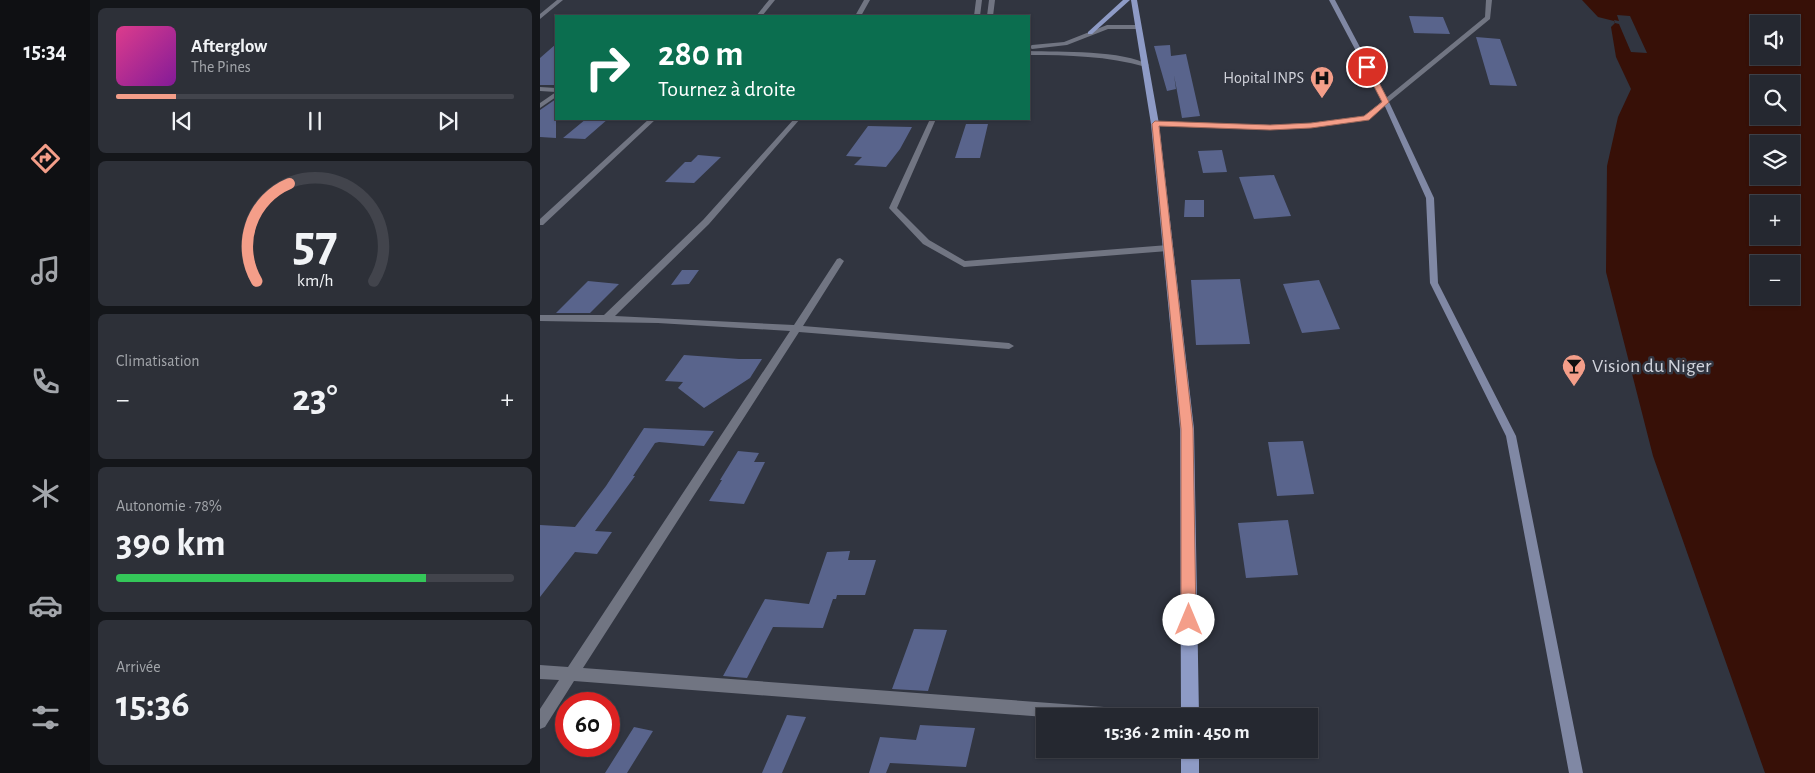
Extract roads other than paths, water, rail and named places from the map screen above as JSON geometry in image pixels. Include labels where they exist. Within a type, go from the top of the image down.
[{"type":"main road","points":[[1090,32],[1127,0]]},
{"type":"main road","points":[[1134,0],[1155,124],[1187,429],[1190,708]]},
{"type":"main road","points":[[1332,0],[1386,102],[1430,198],[1434,283],[1511,436],[1576,773]]},
{"type":"main road","points":[[1190,758],[1190,773]]},
{"type":"street","points":[[540,17],[560,0]]},
{"type":"street","points":[[760,15],[772,0]]},
{"type":"street","points":[[859,15],[867,0]]},
{"type":"street","points":[[1155,124],[1270,127],[1311,125],[1366,118],[1488,18],[1489,0]]},
{"type":"street","points":[[977,15],[979,1],[992,1],[990,15]]},
{"type":"street","points":[[1030,47],[1065,44],[1090,32],[1116,26],[1138,26]]},
{"type":"street","points":[[1030,53],[1105,55],[1126,58],[1146,65]]},
{"type":"street","points":[[540,89],[555,90]]},
{"type":"street","points":[[540,106],[555,95]]},
{"type":"street","points":[[540,223],[652,120]]},
{"type":"street","points":[[608,317],[706,222],[796,120]]},
{"type":"street","points":[[933,120],[893,208],[926,242],[964,264],[1168,248]]},
{"type":"street","points":[[540,722],[840,261]]},
{"type":"street","points":[[540,318],[608,317],[796,329],[1009,346]]},
{"type":"street","points":[[540,672],[1036,709]]},
{"type":"place","name":"Hopital INPS","points":[[1322,99]]},
{"type":"place","name":"Vision du Niger","points":[[1574,387]]}]
